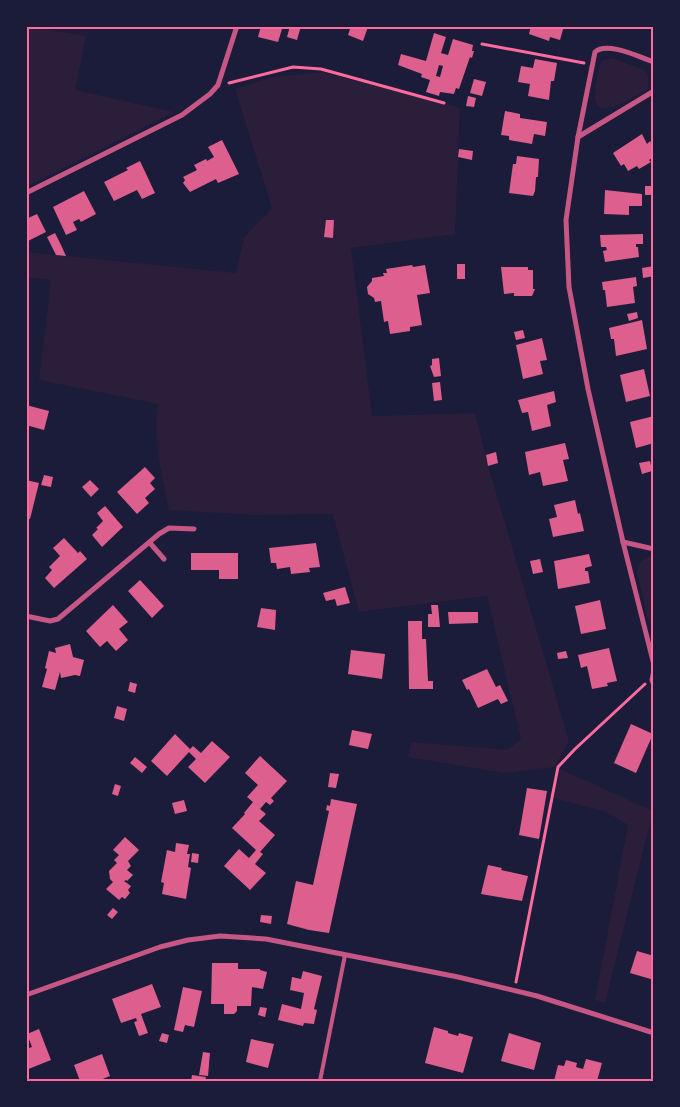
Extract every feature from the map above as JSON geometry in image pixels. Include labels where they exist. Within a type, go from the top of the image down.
[{"type":"street","points":[[26,193],[182,115],[210,94],[218,85],[237,26]]},
{"type":"street","points":[[654,62],[609,48],[599,48],[595,52],[578,137],[566,220],[569,286],[573,316],[623,542],[654,665]]},
{"type":"street","points":[[578,137],[654,91]]},
{"type":"street","points":[[26,616],[50,621],[58,619],[159,534],[169,528],[194,529]]},
{"type":"street","points":[[623,542],[654,548]]},
{"type":"street","points":[[150,543],[164,559]]},
{"type":"street","points":[[653,682],[654,670]]},
{"type":"street","points":[[26,996],[136,954],[188,940],[220,936],[266,939],[458,977],[538,996],[654,1033]]},
{"type":"lane","points":[[320,1081],[345,954]]},
{"type":"path","points":[[482,44],[592,65]]},
{"type":"path","points":[[218,85],[293,67],[321,69],[444,103]]},
{"type":"path","points":[[515,990],[558,767],[565,758],[644,685],[653,682]]},
{"type":"shaded area","points":[[26,26],[86,36],[75,90],[174,112],[26,187]]},
{"type":"shaded area","points":[[612,58],[645,70],[649,79],[648,89],[617,106],[601,108],[596,104],[596,82],[601,61]]},
{"type":"shaded area","points":[[322,72],[460,108],[455,234],[351,248],[372,416],[475,413],[488,465],[569,741],[555,767],[504,773],[408,757],[411,742],[507,750],[521,739],[487,596],[359,612],[333,514],[253,515],[169,510],[157,443],[156,430],[159,404],[39,380],[51,280],[26,277],[26,252],[236,273],[244,237],[272,208],[235,89],[273,77]]},
{"type":"shaded area","points":[[654,556],[654,631],[647,617],[637,571],[642,560]]},
{"type":"shaded area","points":[[560,769],[653,811],[605,1003],[595,1000],[628,825],[606,812],[554,798]]},
{"type":"building","points":[[261,26],[283,26],[278,42],[258,37]]},
{"type":"building","points":[[290,26],[301,26],[297,40],[287,37]]},
{"type":"building","points":[[351,26],[368,27],[363,41],[348,35]]},
{"type":"building","points":[[531,26],[564,26],[560,40],[550,37],[549,41],[529,34]]},
{"type":"building","points":[[434,33],[446,37],[441,53],[448,55],[453,39],[473,45],[472,58],[470,57],[459,89],[456,88],[454,94],[440,92],[439,96],[426,92],[430,80],[421,77],[422,74],[398,65],[401,54],[426,61]],"holes":[[[439,65],[443,66],[440,77],[436,76]]]},
{"type":"building","points":[[535,59],[557,63],[554,81],[551,81],[549,100],[528,96],[530,84],[518,82],[521,66],[533,68]]},
{"type":"building","points":[[474,79],[486,82],[482,96],[470,93]]},
{"type":"building","points":[[468,96],[476,98],[474,107],[466,106]]},
{"type":"building","points":[[505,111],[520,114],[520,118],[547,122],[545,136],[534,134],[532,144],[509,140],[509,136],[501,135]]},
{"type":"building","points":[[642,134],[647,144],[650,141],[654,147],[651,150],[654,157],[649,160],[651,162],[639,169],[637,166],[628,171],[624,164],[621,166],[613,153]]},
{"type":"building","points":[[222,140],[239,174],[218,183],[216,179],[190,192],[183,183],[185,180],[183,177],[197,170],[194,165],[214,157],[208,147]]},
{"type":"building","points":[[459,149],[473,151],[472,160],[458,157]]},
{"type":"building","points":[[517,156],[539,159],[538,177],[536,177],[533,196],[509,193],[513,164],[516,164]]},
{"type":"building","points":[[140,161],[155,193],[142,199],[137,190],[114,201],[104,182],[128,170],[126,168]]},
{"type":"building","points":[[645,186],[654,186],[654,195],[645,195]]},
{"type":"building","points":[[605,190],[642,194],[642,206],[629,206],[629,215],[604,214]]},
{"type":"building","points":[[84,191],[96,214],[81,222],[79,219],[73,222],[77,230],[66,235],[53,207]]},
{"type":"building","points":[[37,214],[46,232],[26,242],[26,219]]},
{"type":"building","points":[[326,220],[334,220],[333,238],[324,237]]},
{"type":"building","points":[[55,233],[66,256],[56,255],[47,237]]},
{"type":"building","points":[[643,234],[643,244],[636,244],[639,257],[605,262],[603,251],[607,250],[606,247],[601,247],[600,235]]},
{"type":"building","points":[[457,264],[465,264],[465,279],[457,279]]},
{"type":"building","points":[[412,265],[413,267],[425,265],[430,293],[417,295],[422,325],[410,327],[410,331],[390,334],[388,321],[384,322],[381,301],[375,302],[374,298],[368,294],[367,287],[372,278],[384,276],[383,273],[387,273],[386,269]]},
{"type":"building","points":[[654,266],[654,276],[643,278],[642,268]]},
{"type":"building","points":[[501,267],[528,267],[528,270],[533,270],[533,289],[535,289],[532,296],[514,296],[514,293],[504,294]]},
{"type":"building","points":[[636,277],[637,286],[633,287],[635,303],[607,307],[602,282]]},
{"type":"building","points":[[637,312],[638,318],[629,321],[627,314]]},
{"type":"building","points":[[642,320],[647,349],[616,356],[614,339],[611,339],[609,328]]},
{"type":"building","points":[[523,330],[525,338],[516,340],[514,332]]},
{"type":"building","points":[[542,338],[547,360],[540,361],[543,374],[523,379],[516,345]]},
{"type":"building","points":[[439,358],[441,376],[434,377],[430,366],[432,365],[432,359]]},
{"type":"building","points":[[644,369],[650,396],[626,402],[620,375]]},
{"type":"building","points":[[440,382],[442,400],[434,401],[432,383]]},
{"type":"building","points":[[554,391],[556,402],[547,405],[551,426],[532,431],[528,412],[522,413],[518,400]]},
{"type":"building","points":[[26,405],[49,411],[44,430],[26,425]]},
{"type":"building","points":[[654,416],[654,443],[636,448],[630,422]]},
{"type":"building","points":[[565,443],[569,459],[563,460],[568,481],[543,486],[540,472],[529,475],[525,452]]},
{"type":"building","points":[[496,452],[498,463],[488,466],[486,455]]},
{"type":"building","points":[[650,461],[652,471],[642,474],[639,463]]},
{"type":"building","points":[[145,467],[155,478],[150,483],[155,489],[145,498],[149,503],[137,514],[117,492]]},
{"type":"building","points":[[44,475],[53,477],[51,487],[41,485]]},
{"type":"building","points":[[26,480],[39,483],[30,519],[26,518]]},
{"type":"building","points":[[90,480],[99,489],[91,497],[82,487]]},
{"type":"building","points":[[575,500],[584,531],[553,537],[549,519],[557,517],[554,505]]},
{"type":"building","points":[[105,506],[123,527],[102,547],[92,535],[103,521],[97,513]]},
{"type":"building","points":[[64,538],[78,553],[80,551],[87,559],[54,588],[45,578],[52,570],[49,567],[60,556],[53,548]]},
{"type":"building","points":[[316,543],[320,567],[309,568],[310,572],[291,574],[290,567],[277,569],[276,563],[271,563],[269,548]]},
{"type":"building","points":[[191,553],[238,553],[238,579],[219,579],[219,570],[191,570]]},
{"type":"building","points":[[589,554],[592,566],[585,568],[585,571],[588,571],[590,583],[558,589],[554,561]]},
{"type":"building","points":[[540,559],[543,572],[533,574],[530,561]]},
{"type":"building","points":[[140,580],[164,606],[152,618],[128,591]]},
{"type":"building","points":[[345,587],[350,603],[337,606],[335,599],[326,601],[323,593]]},
{"type":"building","points":[[600,600],[606,629],[581,634],[575,606]]},
{"type":"building","points":[[113,605],[128,622],[119,629],[128,640],[116,651],[107,641],[100,647],[86,631]]},
{"type":"building","points":[[431,605],[438,605],[440,627],[428,627],[428,614],[432,614]]},
{"type":"building","points":[[261,608],[276,610],[275,630],[257,627]]},
{"type":"building","points":[[448,612],[478,612],[478,623],[449,624]]},
{"type":"building","points":[[408,621],[422,621],[422,639],[426,639],[428,681],[433,681],[433,689],[409,689]]},
{"type":"building","points":[[70,644],[73,657],[84,660],[80,676],[75,675],[61,678],[60,672],[55,690],[42,687],[49,651],[56,653],[55,648]]},
{"type":"building","points":[[609,648],[617,681],[607,683],[608,686],[592,689],[587,666],[581,668],[578,655]]},
{"type":"building","points":[[351,650],[385,654],[382,679],[348,674]]},
{"type":"building","points":[[566,651],[568,658],[558,659],[557,653]]},
{"type":"building","points":[[487,669],[496,687],[500,685],[508,701],[501,704],[498,699],[478,708],[469,689],[467,690],[462,680]]},
{"type":"building","points":[[130,682],[137,684],[135,693],[128,691]]},
{"type":"building","points":[[117,706],[127,709],[124,721],[114,718]]},
{"type":"building","points":[[631,724],[653,734],[636,773],[614,763]]},
{"type":"building","points":[[352,730],[372,734],[368,749],[349,745]]},
{"type":"building","points":[[175,734],[190,749],[193,746],[201,753],[212,741],[230,757],[205,783],[188,767],[196,759],[189,752],[167,776],[151,761]]},
{"type":"building","points":[[260,756],[287,781],[271,798],[274,801],[270,805],[266,802],[260,809],[266,814],[259,821],[275,835],[260,852],[263,854],[255,864],[266,873],[250,890],[224,866],[239,849],[249,858],[256,850],[232,828],[253,802],[247,797],[258,785],[245,773]]},
{"type":"building","points":[[135,757],[147,767],[142,773],[130,763]]},
{"type":"building","points":[[330,773],[339,774],[336,788],[328,787]]},
{"type":"building","points":[[115,784],[121,786],[118,796],[112,794]]},
{"type":"building","points":[[527,788],[547,791],[539,839],[519,835]]},
{"type":"building","points":[[331,799],[357,804],[329,933],[287,924],[296,881],[313,885],[329,811],[326,810],[327,805],[330,806]]},
{"type":"building","points":[[184,800],[187,811],[175,814],[172,803]]},
{"type":"building","points":[[125,837],[139,850],[128,861],[131,866],[127,870],[133,875],[127,881],[124,881],[131,886],[128,890],[130,893],[125,899],[122,897],[119,900],[106,889],[113,882],[110,879],[109,871],[117,863],[114,860],[119,855],[113,850]]},
{"type":"building","points":[[176,843],[189,845],[187,854],[190,854],[188,867],[191,868],[186,899],[162,894],[164,883],[161,882],[167,850],[175,852]]},
{"type":"building","points":[[192,853],[199,854],[198,863],[191,862]]},
{"type":"building","points":[[488,865],[528,876],[522,901],[481,894]]},
{"type":"building","points":[[113,908],[118,912],[112,919],[107,915]]},
{"type":"building","points":[[261,915],[272,916],[271,924],[260,922]]},
{"type":"building","points":[[637,951],[654,956],[654,980],[630,973]]},
{"type":"building","points":[[212,963],[238,963],[238,969],[260,969],[267,972],[263,989],[252,987],[251,1006],[237,1006],[237,1011],[234,1014],[224,1014],[224,1004],[211,1004]]},
{"type":"building","points":[[303,971],[322,976],[314,1009],[317,1010],[314,1024],[304,1023],[303,1026],[278,1020],[282,1004],[301,1009],[304,993],[290,990],[292,977],[301,979]]},
{"type":"building","points":[[152,984],[161,1007],[141,1014],[148,1033],[139,1036],[134,1022],[137,1021],[136,1018],[121,1023],[112,999]]},
{"type":"building","points":[[183,987],[202,991],[194,1027],[185,1025],[183,1032],[174,1030]]},
{"type":"building","points":[[260,1007],[267,1008],[265,1017],[258,1015]]},
{"type":"building","points":[[434,1027],[458,1036],[459,1033],[473,1037],[463,1073],[425,1063]]},
{"type":"building","points":[[39,1029],[51,1060],[26,1070],[26,1049],[32,1047],[27,1034]]},
{"type":"building","points":[[162,1033],[169,1035],[167,1043],[159,1041]]},
{"type":"building","points":[[509,1033],[541,1043],[534,1070],[501,1061]]},
{"type":"building","points":[[251,1039],[274,1044],[268,1068],[246,1062]]},
{"type":"building","points":[[203,1052],[210,1053],[208,1076],[199,1075]]},
{"type":"building","points":[[102,1054],[110,1076],[98,1081],[80,1081],[74,1065]]},
{"type":"building","points":[[586,1059],[602,1063],[597,1081],[554,1081],[558,1065],[564,1066],[566,1060],[577,1063],[576,1067],[583,1069]]},
{"type":"building","points":[[192,1075],[206,1077],[205,1081],[191,1081]]}]
